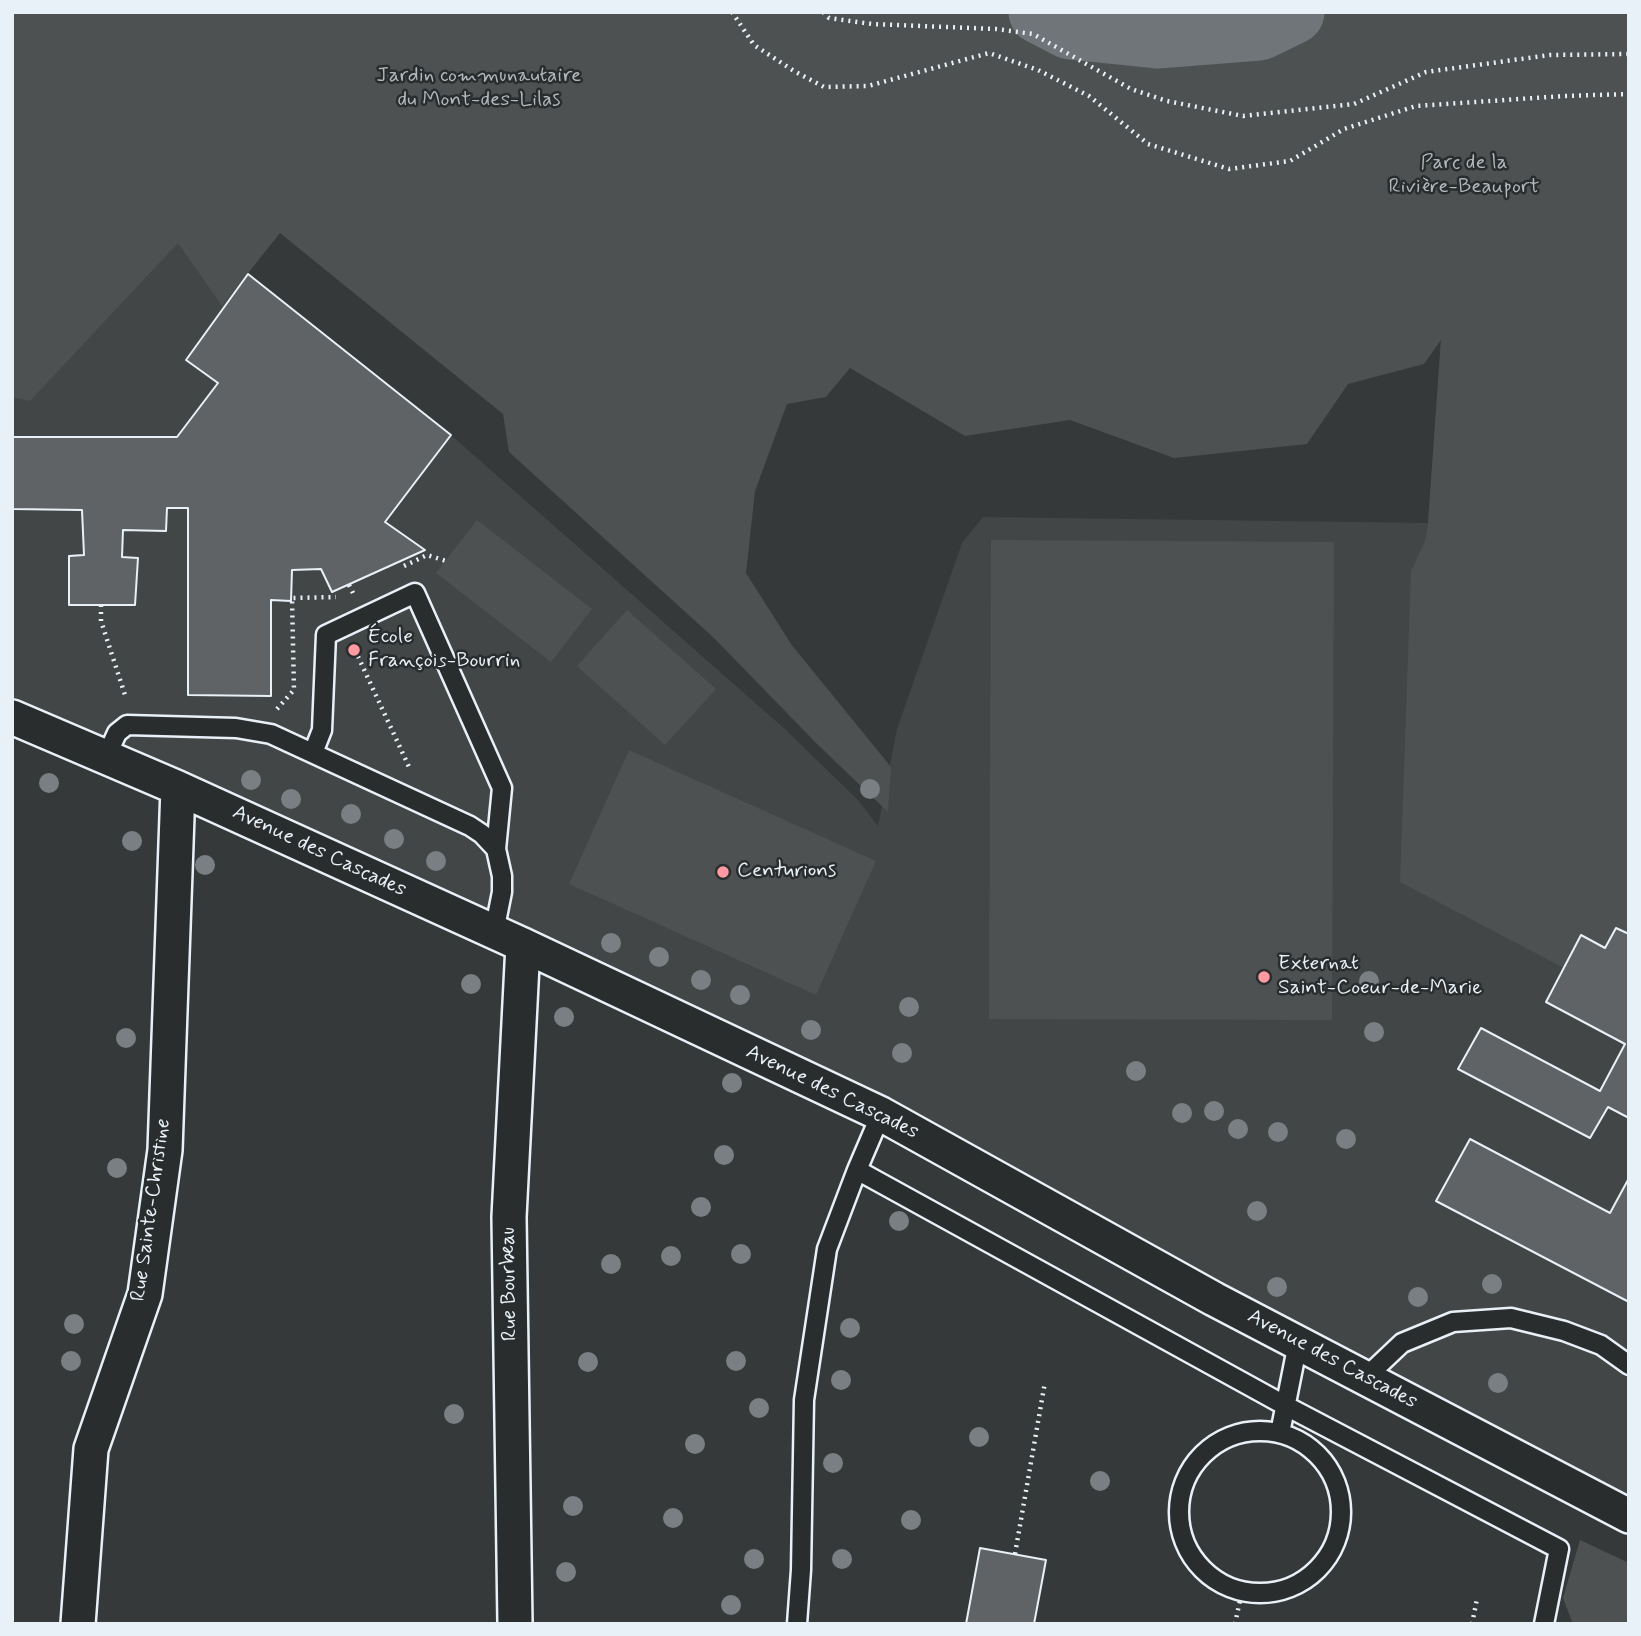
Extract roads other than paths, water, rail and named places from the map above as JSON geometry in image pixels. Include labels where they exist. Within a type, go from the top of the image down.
[{"type":"street","name":"Avenue des Cascades","points":[[12,716],[178,788],[508,939],[881,1114],[1202,1292],[1629,1516]]},
{"type":"street","name":"Rue Sainte-Christine","points":[[78,1624],[91,1449],[145,1294],[164,1150],[178,788]]},
{"type":"street","name":"Rue Bourbeau","points":[[508,939],[515,1624]]},
{"type":"lane","points":[[313,753],[323,730],[326,635],[415,593],[502,788],[496,849],[502,876],[508,939]]},
{"type":"lane","points":[[106,757],[117,733],[127,725],[257,730],[470,826],[496,849]]},
{"type":"lane","points":[[797,1624],[801,1570],[804,1400],[827,1249],[881,1114]]},
{"type":"lane","points":[[857,1170],[1286,1406],[1559,1549],[1544,1624]]},
{"type":"lane","points":[[1365,1378],[1402,1343],[1427,1332],[1453,1322],[1511,1318],[1564,1331],[1601,1345],[1629,1365]]},
{"type":"lane","points":[[1280,1433],[1298,1343]]},
{"type":"lane","points":[[1249,1431],[1280,1433],[1312,1449],[1330,1469],[1341,1496],[1340,1531],[1322,1567],[1295,1587],[1262,1595],[1228,1588],[1194,1562],[1179,1532],[1179,1494],[1193,1464],[1215,1443],[1249,1431]]},
{"type":"waterway","points":[[1041,12],[1070,27],[1157,36],[1259,28],[1292,12]]},
{"type":"place","name":"École François-Bourrin","points":[[354,650]]},
{"type":"place","name":"Centurions","points":[[723,872]]},
{"type":"place","name":"Externat Saint-Coeur-de-Marie","points":[[1264,977]]},
{"type":"park label","name":"Jardin communautaire du Mont-des-Lilas","points":[[479,89]]},
{"type":"park label","name":"Parc de la Rivière-Beauport","points":[[1464,176]]}]
